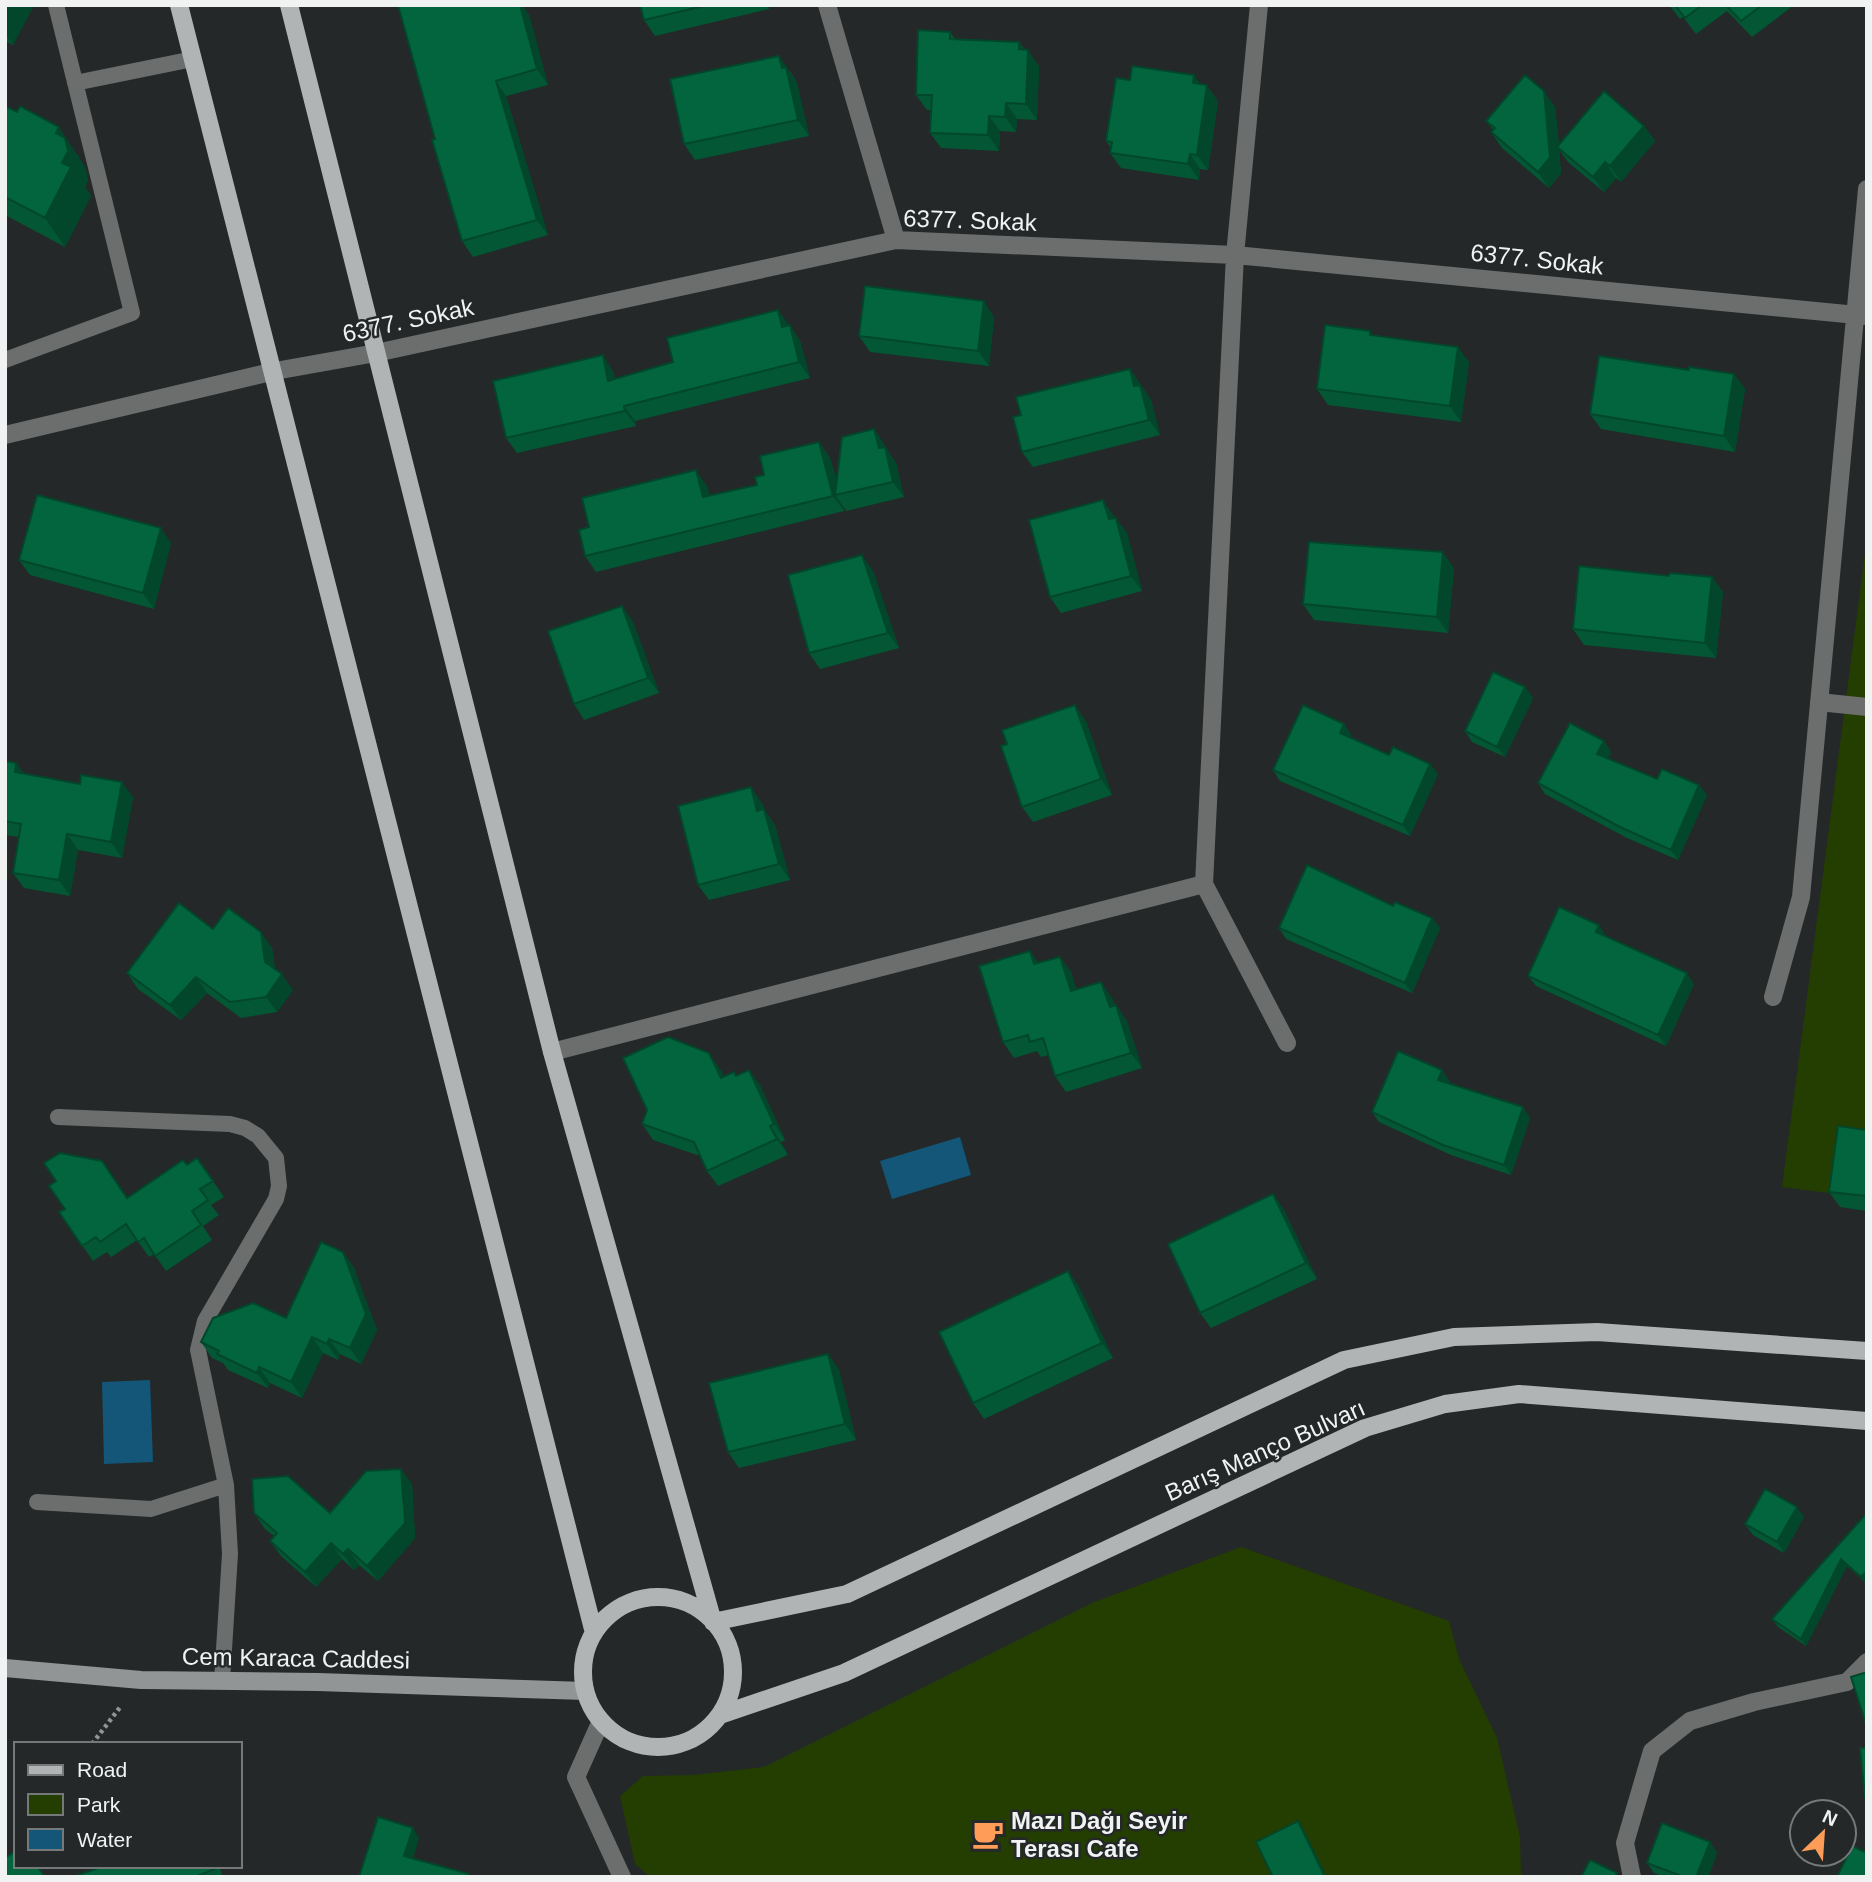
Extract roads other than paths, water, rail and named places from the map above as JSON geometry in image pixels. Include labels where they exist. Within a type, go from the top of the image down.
[{"type":"main road","points":[[179,5],[275,372],[594,1633]]},
{"type":"main road","points":[[289,5],[552,1052],[713,1622],[728,1648],[733,1678],[720,1715],[695,1738],[662,1747],[628,1741],[601,1721],[585,1691],[583,1661],[594,1633],[619,1608],[651,1598],[685,1603],[713,1622]]},
{"type":"main road","name":"Barış Manço Bulvarı","points":[[713,1622],[847,1594],[1344,1360],[1454,1337],[1597,1332],[1867,1351]]},
{"type":"main road","name":"Barış Manço Bulvarı","points":[[720,1715],[844,1673],[1365,1428],[1445,1404],[1519,1394],[1867,1421]]},
{"type":"street","points":[[827,5],[896,240]]},
{"type":"street","points":[[1259,5],[1235,255],[1204,884],[1287,1043]]},
{"type":"street","points":[[1773,997],[1801,897],[1861,315],[1867,189]]},
{"type":"street","name":"6377. Sokak","points":[[5,435],[275,372],[376,353],[896,240],[1235,255],[1861,315]]},
{"type":"street","points":[[1819,702],[1867,707]]},
{"type":"street","points":[[552,1052],[1204,884]]},
{"type":"street","points":[[1632,1877],[1625,1843],[1652,1751],[1690,1721],[1754,1702],[1847,1682],[1867,1662]]},
{"type":"street","name":"Cem Karaca Caddesi","points":[[5,1668],[141,1680],[585,1691]]},
{"type":"street","points":[[601,1721],[576,1777],[622,1877]]},
{"type":"lane","points":[[5,360],[132,313],[56,5]]},
{"type":"lane","points":[[75,83],[193,59]]},
{"type":"lane","points":[[58,1117],[230,1124],[258,1136],[276,1158],[279,1185],[276,1199],[205,1321],[199,1338],[198,1362],[226,1485],[230,1554],[222,1681]]},
{"type":"lane","points":[[37,1502],[151,1509],[226,1485]]},
{"type":"water","points":[[960,1137],[971,1175],[892,1199],[880,1161]]},
{"type":"water","points":[[150,1380],[153,1462],[104,1464],[102,1382]]},
{"type":"place","name":"Mazı Dağı Seyir Terası Cafe","points":[[988,1834]]}]
